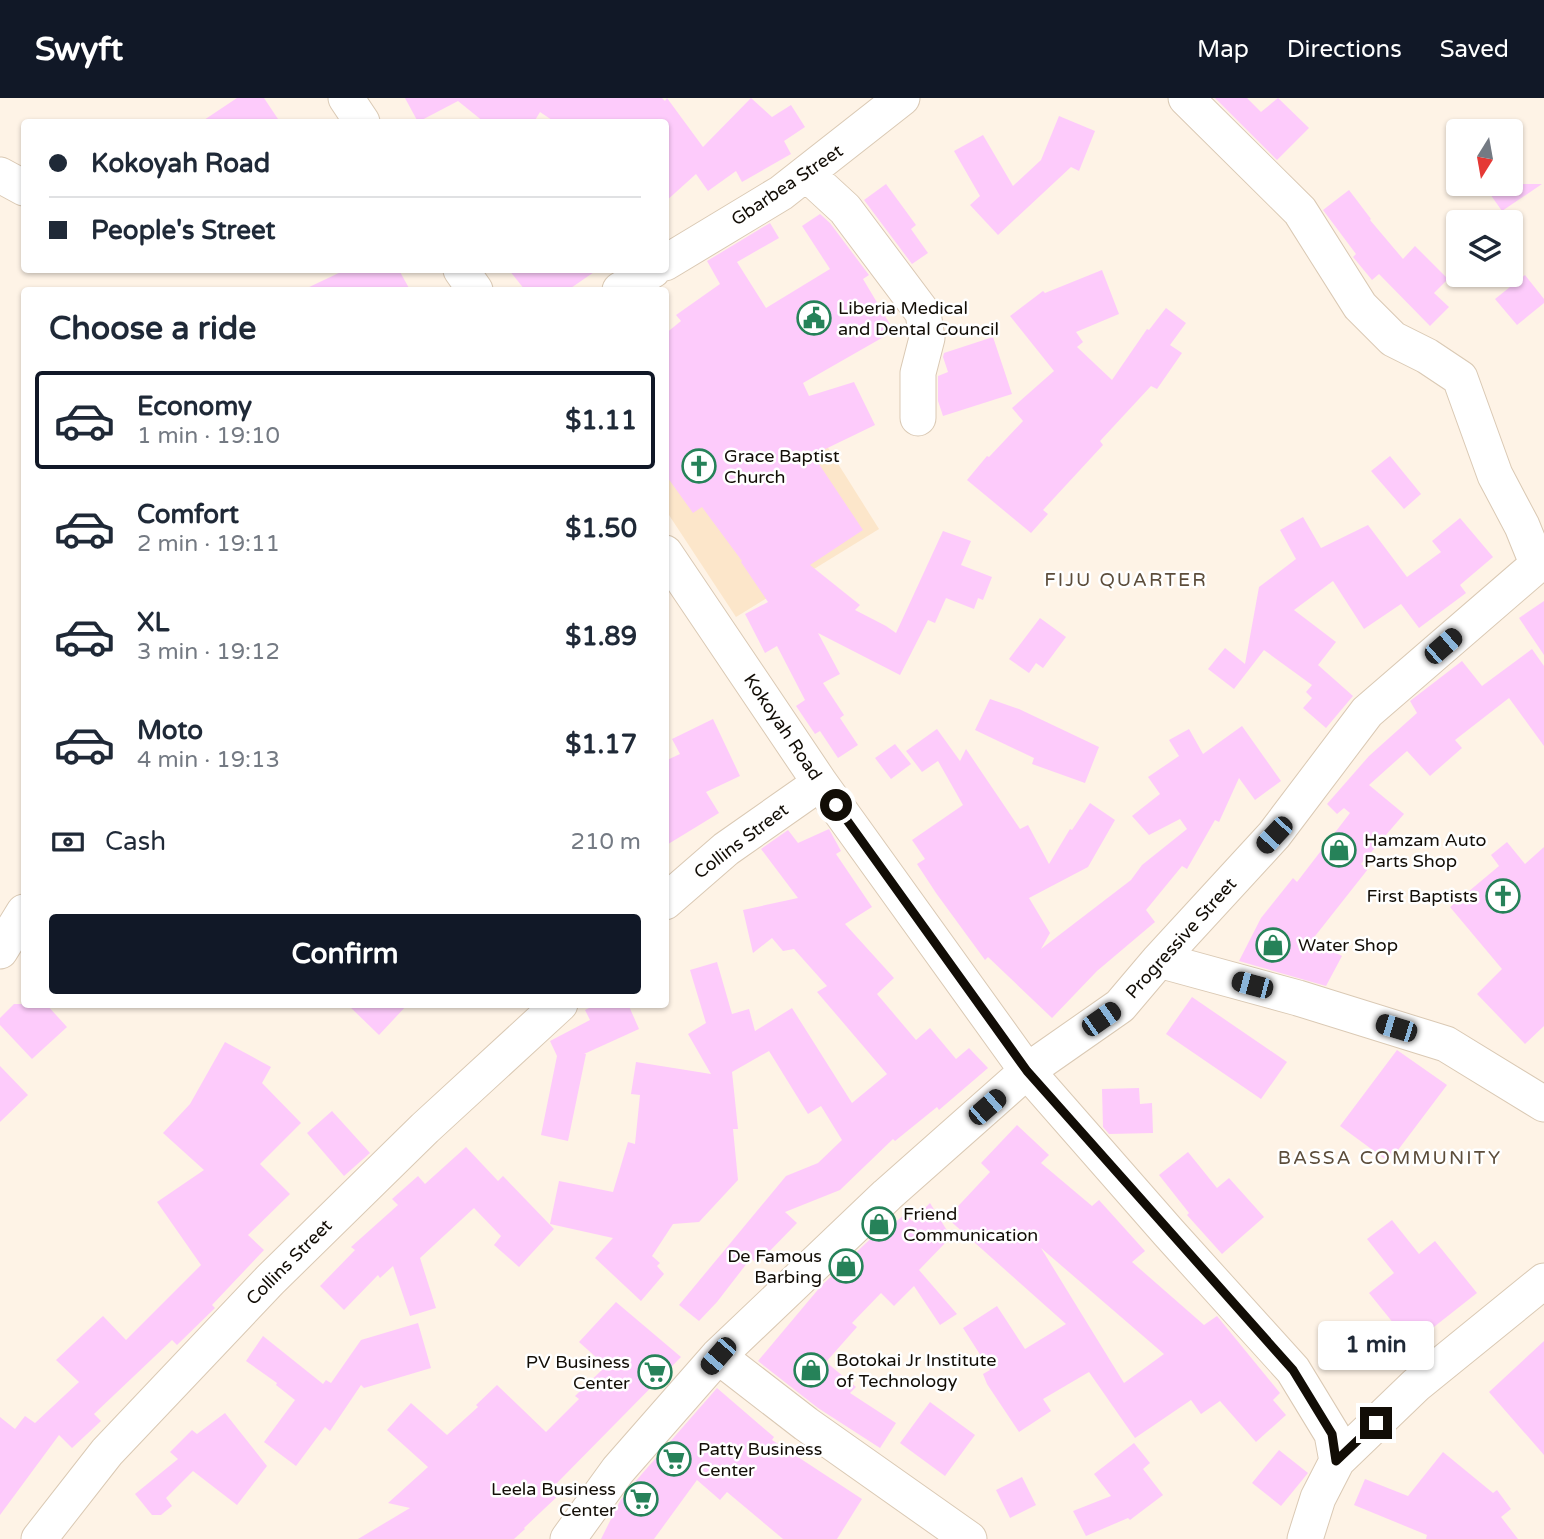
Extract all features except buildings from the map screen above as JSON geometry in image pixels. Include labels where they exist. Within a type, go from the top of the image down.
[{"type":"street","points":[[345,98],[360,119]]},
{"type":"street","name":"Gbarbea Street","points":[[669,260],[781,193],[902,98]]},
{"type":"street","points":[[1186,98],[1300,211],[1360,306],[1393,339],[1460,377],[1495,475],[1541,561]]},
{"type":"street","points":[[808,174],[845,209],[923,313],[927,338],[918,373],[918,418]]},
{"type":"street","points":[[0,176],[21,186]]},
{"type":"street","points":[[625,287],[648,273]]},
{"type":"street","name":"Kokoyah Road","points":[[669,559],[820,783],[1027,1071],[1293,1370],[1332,1434],[1336,1461]]},
{"type":"street","name":"Progressive Street","points":[[568,1539],[618,1470],[718,1356],[887,1195],[1027,1071],[1120,1006],[1274,835],[1367,712],[1541,561]]},
{"type":"street","name":"Collins Street","points":[[669,899],[726,849],[820,783]]},
{"type":"street","points":[[0,951],[21,917]]},
{"type":"street","points":[[1159,960],[1298,998],[1446,1044],[1544,1104]]},
{"type":"street","name":"Collins Street","points":[[39,1539],[107,1452],[270,1280],[425,1128],[556,1008]]},
{"type":"street","points":[[1305,1539],[1318,1498],[1336,1461],[1416,1385],[1544,1281]]},
{"type":"street","points":[[718,1356],[806,1424],[969,1539]]},
{"type":"shaded area","points":[[788,384],[879,529],[736,617],[669,515],[669,453]]},
{"type":"place","name":"Liberia Medical and Dental Council","points":[[814,318]]},
{"type":"place","name":"Grace Baptist Church","points":[[699,466]]},
{"type":"place","name":"Hamzam Auto Parts Shop","points":[[1339,850]]},
{"type":"place","name":"First Baptists","points":[[1503,896]]},
{"type":"place","name":"Water Shop","points":[[1273,945]]},
{"type":"place","name":"Friend Communication","points":[[879,1224]]},
{"type":"place","name":"De Famous Barbing","points":[[846,1266]]},
{"type":"place","name":"Botokai Jr Institute of Technology","points":[[811,1370]]},
{"type":"place","name":"PV Business Center","points":[[655,1372]]},
{"type":"place","name":"Patty Business Center","points":[[674,1459]]},
{"type":"place","name":"Leela Business Center","points":[[641,1499]]},
{"type":"district","name":"FIJU QUARTER","points":[[1126,580]]},
{"type":"district","name":"BASSA COMMUNITY","points":[[1390,1158]]},
{"type":"route","points":[[836,805],[1027,1071],[1293,1370],[1332,1434],[1336,1461],[1376,1423]]}]
